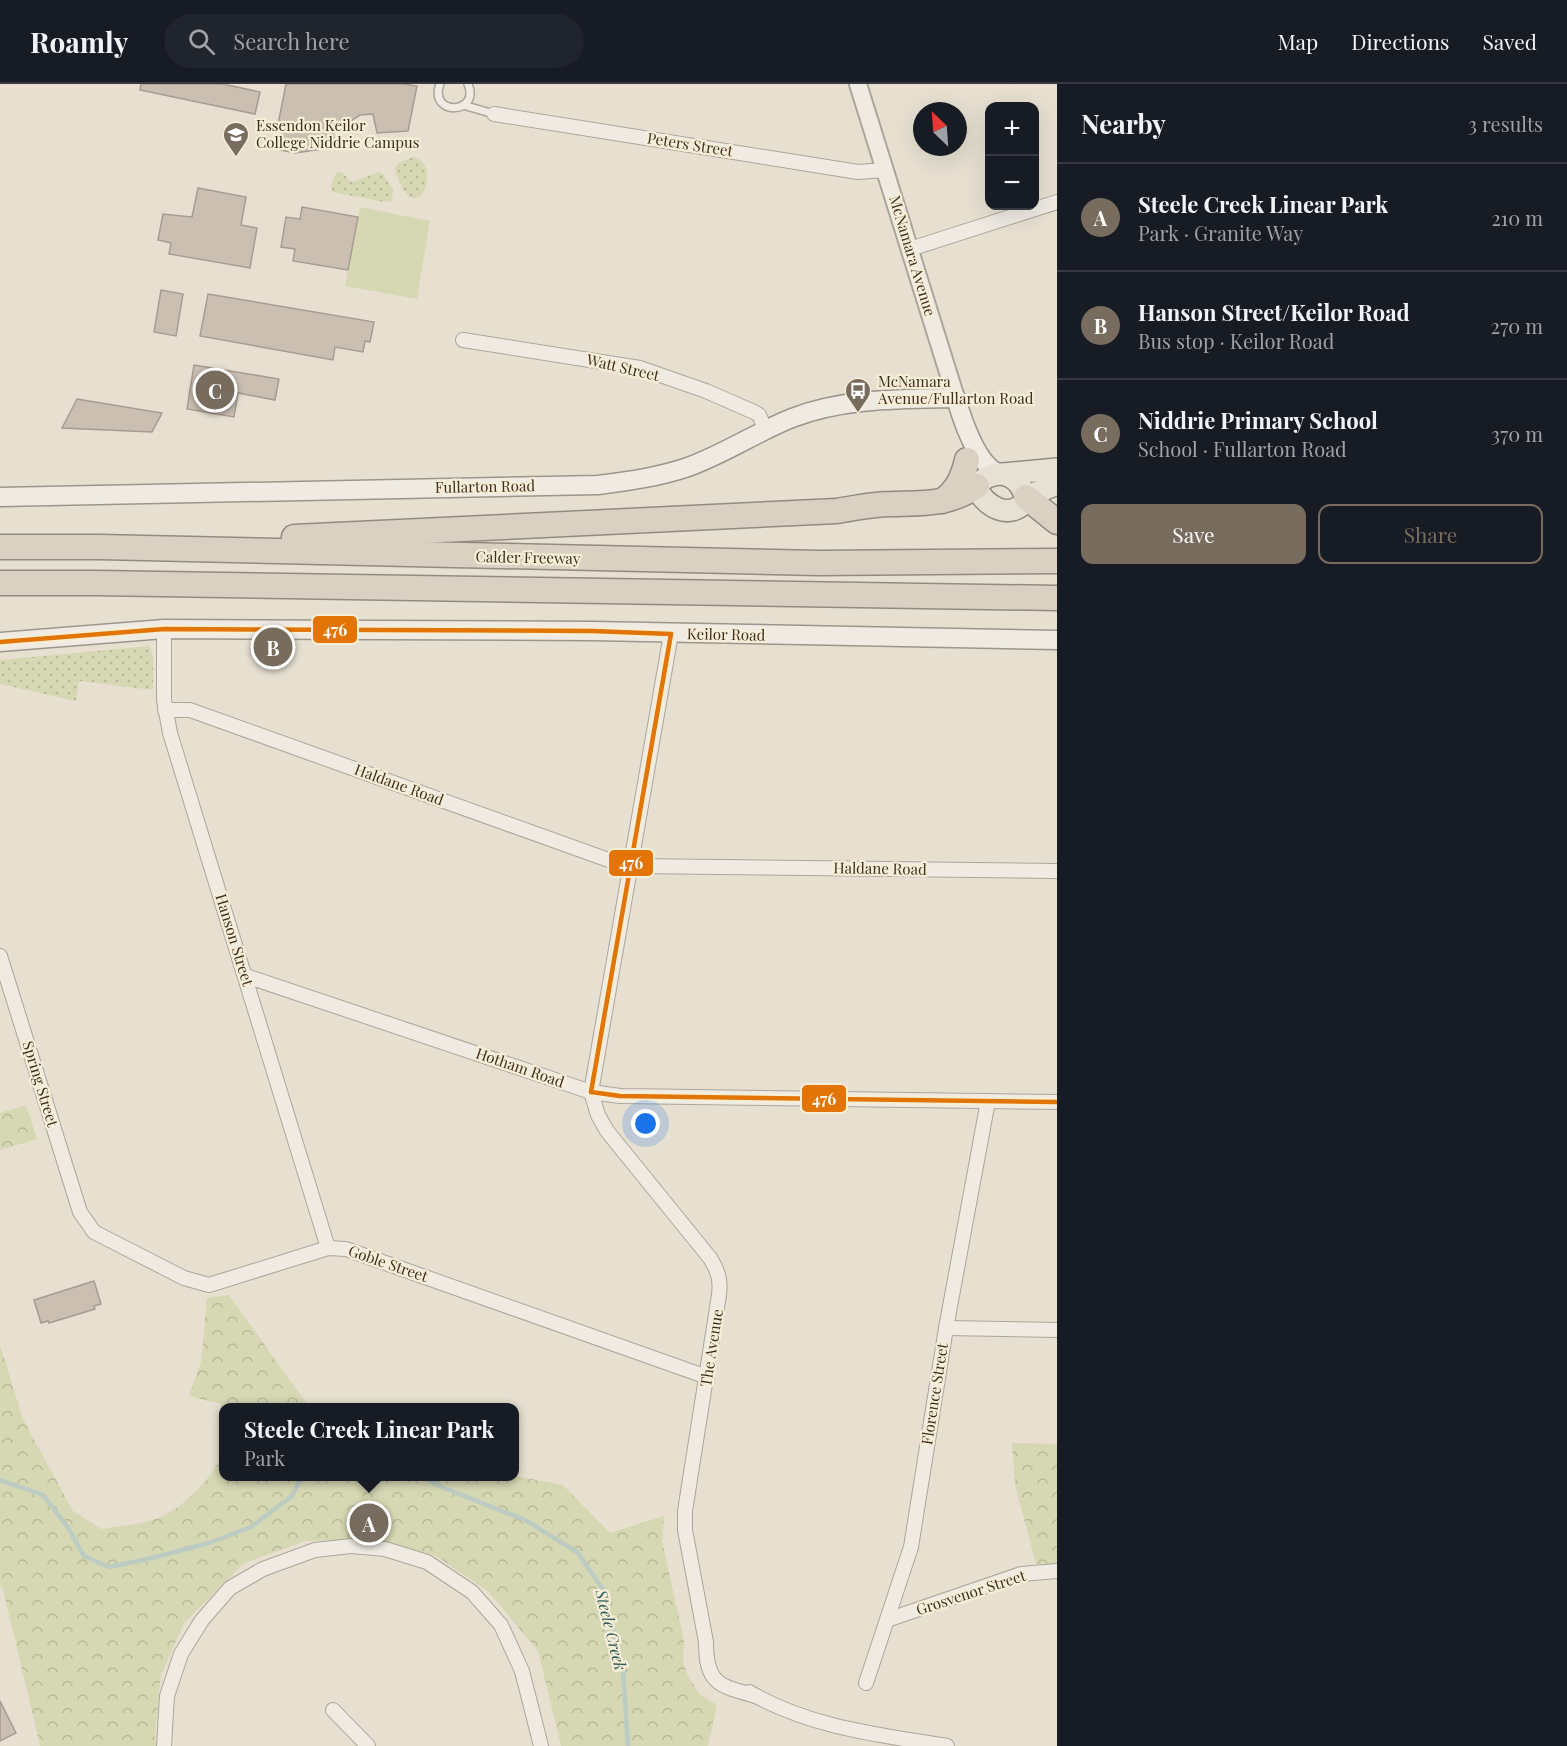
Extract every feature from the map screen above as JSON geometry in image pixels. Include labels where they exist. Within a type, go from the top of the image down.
[{"type":"highway","points":[[939,502],[957,487],[968,460]]},
{"type":"highway","points":[[100,547],[837,511],[891,504],[939,502],[961,496],[976,486]]},
{"type":"highway","points":[[1026,497],[1057,522]]},
{"type":"highway","name":"Calder Freeway","points":[[0,547],[100,547],[808,563],[1057,561]]},
{"type":"highway","points":[[0,584],[1057,598]]},
{"type":"main road","name":"McNamara Avenue","points":[[956,398],[965,427],[984,462],[992,470],[1001,474]]},
{"type":"main road","name":"Fullarton Road","points":[[0,497],[598,485],[649,478],[676,471],[705,460],[794,418],[855,403],[956,398]]},
{"type":"main road","name":"McNamara Avenue","points":[[965,427],[968,460],[976,486]]},
{"type":"main road","points":[[1056,472],[1026,497],[1019,507],[1009,510],[998,510],[984,500],[976,486],[987,477],[1001,474],[1056,472]]},
{"type":"main road","points":[[1001,474],[1009,476],[1018,483],[1026,497]]},
{"type":"main road","name":"Keilor Road","points":[[0,642],[164,629],[581,631],[1057,640]]},
{"type":"street","name":"McNamara Avenue","points":[[858,84],[956,398]]},
{"type":"street","name":"Peters Street","points":[[494,114],[858,172],[885,170]]},
{"type":"street","points":[[910,249],[1057,202]]},
{"type":"street","name":"Watt Street","points":[[463,340],[640,368],[754,412],[759,415],[766,431]]},
{"type":"street","name":"Hanson Street","points":[[164,629],[165,710],[170,733],[328,1248]]},
{"type":"street","points":[[591,1092],[671,634]]},
{"type":"street","name":"Haldane Road","points":[[165,710],[190,710],[631,867],[1057,871]]},
{"type":"street","name":"Spring Street","points":[[0,956],[80,1212]]},
{"type":"street","name":"Hotham Road","points":[[246,976],[591,1092],[620,1096],[1057,1102]]},
{"type":"street","name":"The Avenue","points":[[591,1092],[598,1115],[607,1131],[710,1258],[718,1271],[719,1295],[685,1511],[685,1530],[706,1642],[706,1660],[711,1675],[725,1688],[756,1696],[792,1712],[843,1729],[946,1746]]},
{"type":"street","name":"Florence Street","points":[[866,1683],[911,1547],[946,1329],[988,1101]]},
{"type":"street","name":"Goble Street","points":[[80,1212],[94,1232],[184,1278],[209,1285],[328,1248],[346,1249],[707,1377]]},
{"type":"street","points":[[946,1329],[1057,1330]]},
{"type":"street","points":[[164,1746],[167,1696],[181,1654],[202,1620],[230,1588],[263,1569],[315,1550],[351,1546],[386,1548],[427,1562],[472,1592],[501,1625],[522,1671],[542,1746]]},
{"type":"street","name":"Grosvenor Street","points":[[887,1620],[1021,1574],[1057,1571]]},
{"type":"street","points":[[333,1710],[368,1746]]},
{"type":"lane","points":[[440,84],[438,96],[443,104],[453,108],[463,105],[470,97],[468,84]]},
{"type":"lane","points":[[463,105],[494,114]]},
{"type":"green space","points":[[414,157],[423,163],[427,172],[424,192],[418,197],[411,197],[403,189],[395,170],[398,163]]},
{"type":"green space","points":[[337,172],[342,173],[352,182],[378,172],[383,174],[393,190],[392,201],[385,202],[332,192],[331,184]]},
{"type":"green space","points":[[360,207],[430,221],[417,299],[345,286]]},
{"type":"green space","points":[[150,646],[153,660],[153,690],[79,681],[76,701],[0,684],[0,660]]},
{"type":"green space","points":[[26,1105],[37,1139],[0,1150],[0,1113]]},
{"type":"green space","points":[[229,1295],[306,1403],[219,1404],[189,1396],[201,1362],[207,1298]]},
{"type":"green space","points":[[0,1345],[23,1419],[73,1511],[101,1529],[147,1522],[164,1516],[184,1502],[203,1484],[219,1461],[219,1481],[519,1481],[519,1477],[563,1485],[610,1533],[664,1516],[662,1541],[684,1641],[683,1661],[687,1674],[700,1695],[717,1705],[708,1746],[561,1746],[538,1651],[489,1592],[436,1556],[374,1539],[305,1541],[244,1563],[184,1623],[161,1675],[155,1736],[157,1746],[40,1746],[3,1589],[0,1585]]},
{"type":"green space","points":[[1012,1443],[1057,1444],[1057,1564],[1036,1564],[1015,1485]]},
{"type":"building","points":[[141,84],[223,84],[260,92],[255,114],[140,90]]},
{"type":"building","points":[[286,84],[404,84],[417,86],[408,131],[377,133],[373,114],[360,115],[333,133],[336,147],[295,153],[280,150],[283,131],[277,129]]},
{"type":"building","points":[[198,188],[246,197],[241,225],[257,228],[250,268],[169,254],[171,243],[158,240],[163,214],[192,217]]},
{"type":"building","points":[[302,207],[358,217],[348,270],[293,261],[295,249],[281,247],[286,217],[300,219]]},
{"type":"building","points":[[161,290],[183,294],[176,336],[154,332]]},
{"type":"building","points":[[208,294],[374,322],[370,342],[365,341],[363,352],[335,347],[333,360],[200,336]]},
{"type":"building","points":[[194,365],[279,379],[275,400],[238,393],[234,417],[187,409]]},
{"type":"building","points":[[77,399],[162,413],[152,432],[62,428]]},
{"type":"building","points":[[94,1281],[101,1304],[94,1306],[95,1309],[49,1323],[48,1321],[41,1323],[34,1300]]},
{"type":"building","points":[[0,1701],[16,1733],[0,1741]]},
{"type":"waterway","name":"Steele Creek","points":[[0,1480],[43,1495],[67,1526],[84,1556],[109,1567],[209,1543],[251,1527],[292,1496],[300,1481]]},
{"type":"waterway","name":"Steele Creek","points":[[430,1481],[525,1520],[577,1552],[602,1588],[623,1671],[628,1746]]},
{"type":"transit line","name":"476","points":[[0,642],[164,629],[592,631],[671,634]]},
{"type":"transit line","name":"476","points":[[591,1092],[671,634]]},
{"type":"transit line","name":"476","points":[[591,1092],[620,1096],[1057,1102]]},
{"type":"place","name":"Essendon Keilor College Niddrie Campus","points":[[236,158]]},
{"type":"place","name":"Niddrie Primary School","points":[[215,390]]},
{"type":"place","name":"McNamara Avenue/Fullarton Road","points":[[858,414]]},
{"type":"place","name":"Hanson Street/Keilor Road","points":[[273,647]]},
{"type":"place","name":"Steele Creek Linear Park","points":[[369,1523]]}]
